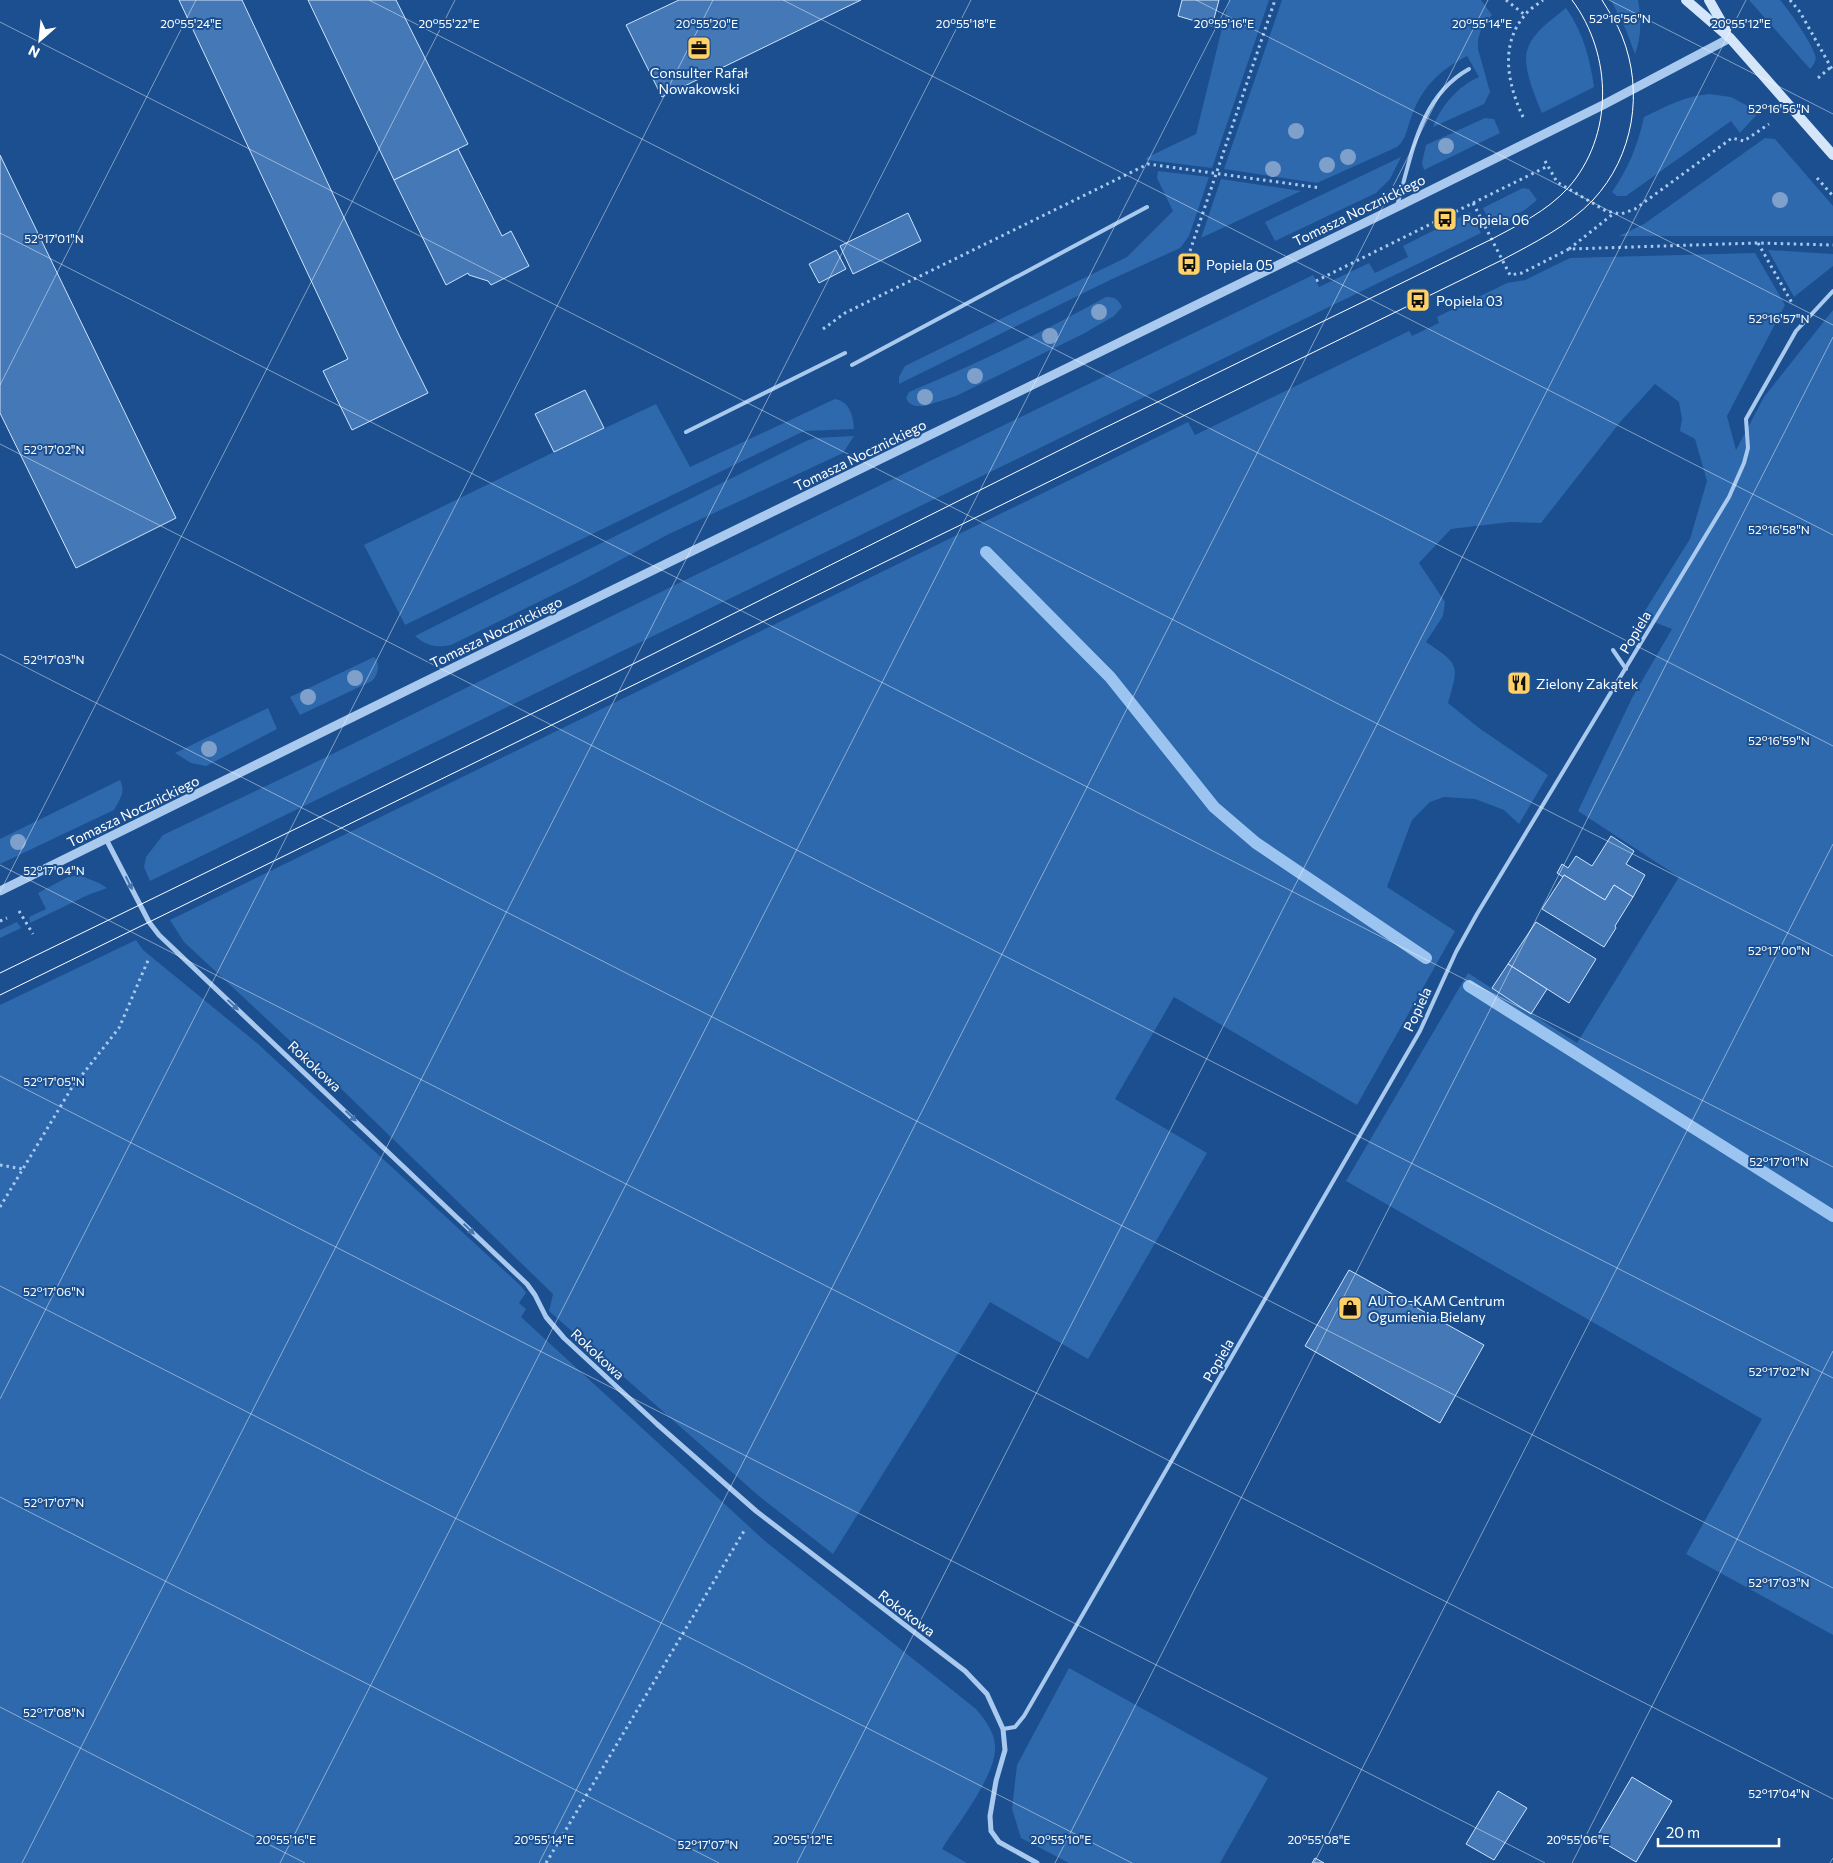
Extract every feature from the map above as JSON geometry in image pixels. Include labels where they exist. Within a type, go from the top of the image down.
[{"type":"main road","points":[[1686,0],[1730,38],[1833,155]]},
{"type":"main road","points":[[1710,0],[1730,38]]},
{"type":"street","name":"Tomasza Nocznickiego","points":[[0,891],[1397,207],[1730,38]]},
{"type":"street","name":"Rokokowa","points":[[106,839],[149,922],[159,935],[527,1284],[546,1317],[564,1338],[657,1424],[756,1511],[965,1671],[987,1694],[1003,1729],[1005,1750],[993,1798],[990,1816],[991,1831],[1000,1842],[1037,1863]]},
{"type":"lane","points":[[1397,207],[1420,127],[1426,114],[1446,85],[1469,69]]},
{"type":"lane","points":[[852,365],[1147,207]]},
{"type":"lane","name":"Popiela","points":[[1003,1729],[1015,1727],[1024,1716],[1420,1032],[1456,952],[1477,914],[1729,497],[1744,463],[1748,448],[1746,419],[1796,332],[1833,291]]},
{"type":"lane","points":[[686,432],[845,354]]},
{"type":"lane","points":[[1614,650],[1626,669]]},
{"type":"path","points":[[1190,251],[1275,0]]},
{"type":"path","points":[[1506,0],[1525,15]]},
{"type":"path","points":[[1543,0],[1525,15],[1512,38],[1508,56],[1515,96],[1534,139],[1557,182],[1606,212],[1621,214],[1635,209],[1732,138],[1744,141],[1769,124]]},
{"type":"path","points":[[1790,0],[1800,12],[1833,71]]},
{"type":"path","points":[[1818,78],[1831,67]]},
{"type":"path","points":[[1316,281],[1548,166]]},
{"type":"path","points":[[1473,203],[1510,275],[1522,273],[1569,250],[1613,214]]},
{"type":"path","points":[[1569,250],[1757,243],[1833,244]]},
{"type":"path","points":[[1757,243],[1790,301],[1808,318]]},
{"type":"path","points":[[20,911],[33,934]]},
{"type":"path","points":[[0,1207],[70,1089],[119,1028],[159,935]]},
{"type":"path","points":[[0,1165],[23,1169]]},
{"type":"path","points":[[546,1863],[756,1511]]},
{"type":"shaded area","points":[[1229,0],[1269,0],[1212,168],[1147,160],[1146,158],[1196,134]]},
{"type":"shaded area","points":[[1282,0],[1481,0],[1492,15],[1483,24],[1478,39],[1478,49],[1490,92],[1484,104],[1433,127],[1445,104],[1464,85],[1479,77],[1467,56],[1441,73],[1427,87],[1416,105],[1405,137],[1397,147],[1317,183],[1224,169]]},
{"type":"shaded area","points":[[1611,0],[1638,0],[1640,27],[1639,41],[1635,54],[1626,30]]},
{"type":"shaded area","points":[[1749,0],[1780,0],[1813,49],[1816,59],[1810,69]]},
{"type":"shaded area","points":[[1566,8],[1577,26],[1585,46],[1594,87],[1542,113],[1530,80],[1526,55],[1535,36]]},
{"type":"shaded area","points":[[1709,94],[1731,97],[1759,112],[1740,133],[1731,121],[1626,196],[1617,196],[1612,192],[1632,156],[1644,117],[1683,100]]},
{"type":"shaded area","points":[[1485,118],[1494,119],[1500,133],[1424,170],[1422,163],[1426,145]]},
{"type":"shaded area","points":[[1765,138],[1775,139],[1833,206],[1833,236],[1619,236],[1644,224]]},
{"type":"shaded area","points":[[1401,157],[1390,179],[1376,193],[1275,241],[1265,222]]},
{"type":"shaded area","points":[[1158,171],[1209,177],[1189,236],[1180,248],[1108,281],[899,384],[899,377],[905,366],[1127,257],[1173,211],[1157,178]]},
{"type":"shaded area","points":[[1221,179],[1301,191],[1201,238]]},
{"type":"shaded area","points":[[1523,188],[1529,189],[1537,200],[1526,209],[1493,228],[1483,208]]},
{"type":"shaded area","points":[[1470,212],[1481,233],[150,881],[144,867],[146,857],[163,835],[1313,275],[1319,287],[1369,263],[1375,273],[1408,257],[1403,246]]},
{"type":"shaded area","points":[[1768,250],[1833,254],[1833,266],[1794,297]]},
{"type":"shaded area","points":[[1755,253],[1785,305],[1727,416],[1736,450],[1764,397],[1833,310],[1833,1635],[1686,1554],[1762,1419],[1346,1181],[1468,973],[1577,1043],[1679,877],[1578,811],[1632,698],[1672,629],[1641,617],[1690,539],[1707,481],[1695,439],[1680,431],[1682,419],[1679,402],[1655,384],[1621,421],[1541,523],[1510,522],[1451,529],[1419,563],[1445,602],[1443,616],[1426,642],[1451,661],[1454,666],[1454,680],[1448,703],[1479,728],[1548,775],[1519,824],[1504,810],[1475,799],[1444,797],[1430,802],[1412,820],[1387,887],[1455,931],[1357,1105],[1174,997],[1115,1099],[1207,1153],[1088,1359],[990,1302],[833,1554],[760,1497],[549,1311],[553,1294],[330,1078],[184,942],[170,920],[1188,422],[1195,435],[1409,331],[1412,336],[1439,323],[1437,317],[1507,283],[1525,280],[1570,258]]},
{"type":"shaded area","points":[[1106,297],[1116,299],[1122,307],[1114,316],[1083,334],[956,396],[925,406],[915,406],[909,403],[906,398],[909,392],[1009,347]]},
{"type":"shaded area","points":[[835,399],[844,403],[850,410],[854,429],[804,431],[405,625],[364,545],[656,404],[690,467]]},
{"type":"shaded area","points":[[854,436],[843,453],[669,534],[579,582],[451,645],[432,645],[415,636],[806,441],[815,438]]},
{"type":"shaded area","points":[[374,657],[378,669],[372,681],[300,715],[290,697]]},
{"type":"shaded area","points":[[268,708],[277,729],[206,766],[191,763],[175,753]]},
{"type":"shaded area","points":[[120,780],[122,792],[114,810],[0,864],[0,839]]},
{"type":"shaded area","points":[[79,875],[107,888],[30,923],[29,917],[46,909],[38,893],[68,877]]},
{"type":"shaded area","points":[[17,922],[21,928],[0,938],[0,930]]},
{"type":"shaded area","points":[[136,940],[143,950],[258,1044],[522,1287],[526,1293],[519,1303],[526,1309],[521,1317],[766,1542],[976,1709],[993,1735],[995,1746],[994,1758],[990,1771],[975,1799],[942,1849],[967,1863],[0,1863],[0,1005]]},
{"type":"shaded area","points":[[1069,1668],[1268,1778],[1220,1863],[1069,1863],[1021,1838],[1012,1809],[1017,1765]]},
{"type":"building","points":[[179,0],[242,0],[428,393],[352,430],[323,371],[348,359]]},
{"type":"building","points":[[308,0],[396,0],[468,144],[394,180]]},
{"type":"building","points":[[679,0],[861,0],[662,97],[626,25]]},
{"type":"building","points":[[1182,0],[1219,0],[1212,26],[1178,16]]},
{"type":"building","points":[[458,149],[502,236],[511,231],[529,266],[491,285],[488,281],[468,273],[446,285],[394,180]]},
{"type":"building","points":[[0,155],[176,518],[76,568],[0,413]]},
{"type":"building","points":[[908,213],[921,241],[853,274],[840,246]]},
{"type":"building","points":[[836,250],[846,269],[819,283],[809,264]]},
{"type":"building","points":[[585,390],[604,428],[554,452],[535,414]]},
{"type":"building","points":[[1611,836],[1634,851],[1626,864],[1645,875],[1633,897],[1614,885],[1605,900],[1564,875],[1563,877],[1557,873],[1562,864],[1568,868],[1576,856],[1592,866]]},
{"type":"building","points":[[1564,875],[1605,900],[1614,885],[1633,897],[1604,947],[1542,909]]},
{"type":"building","points":[[1536,922],[1596,959],[1569,1003],[1508,964]]},
{"type":"building","points":[[1508,964],[1547,989],[1531,1014],[1492,988]]},
{"type":"building","points":[[1349,1270],[1484,1345],[1440,1423],[1305,1346]]},
{"type":"building","points":[[1632,1777],[1672,1801],[1636,1862],[1596,1838]]},
{"type":"building","points":[[1498,1791],[1527,1808],[1494,1860],[1466,1844]]},
{"type":"building","points":[[1315,1858],[1324,1863],[1312,1863]]},
{"type":"waterway","points":[[986,552],[1110,677],[1214,807],[1256,843],[1426,958]]},
{"type":"waterway","points":[[1469,986],[1833,1216]]},
{"type":"tram line","points":[[0,973],[609,676],[1094,433],[1492,239],[1532,217],[1560,196],[1583,167],[1594,144],[1600,120],[1603,95],[1601,70],[1595,45],[1585,22],[1572,0]]},
{"type":"tram line","points":[[0,995],[1502,260],[1550,233],[1573,218],[1593,200],[1607,183],[1618,164],[1631,122],[1633,79],[1629,57],[1620,31],[1602,0]]},
{"type":"place","name":"Consulter Rafał Nowakowski","points":[[699,48]]},
{"type":"place","name":"Popiela 06","points":[[1445,219]]},
{"type":"place","name":"Popiela 05","points":[[1189,264]]},
{"type":"place","name":"Popiela 03","points":[[1418,300]]},
{"type":"place","name":"Zielony Zakątek","points":[[1519,683]]},
{"type":"place","name":"AUTO-KAM Centrum Ogumienia Bielany","points":[[1350,1308]]}]
